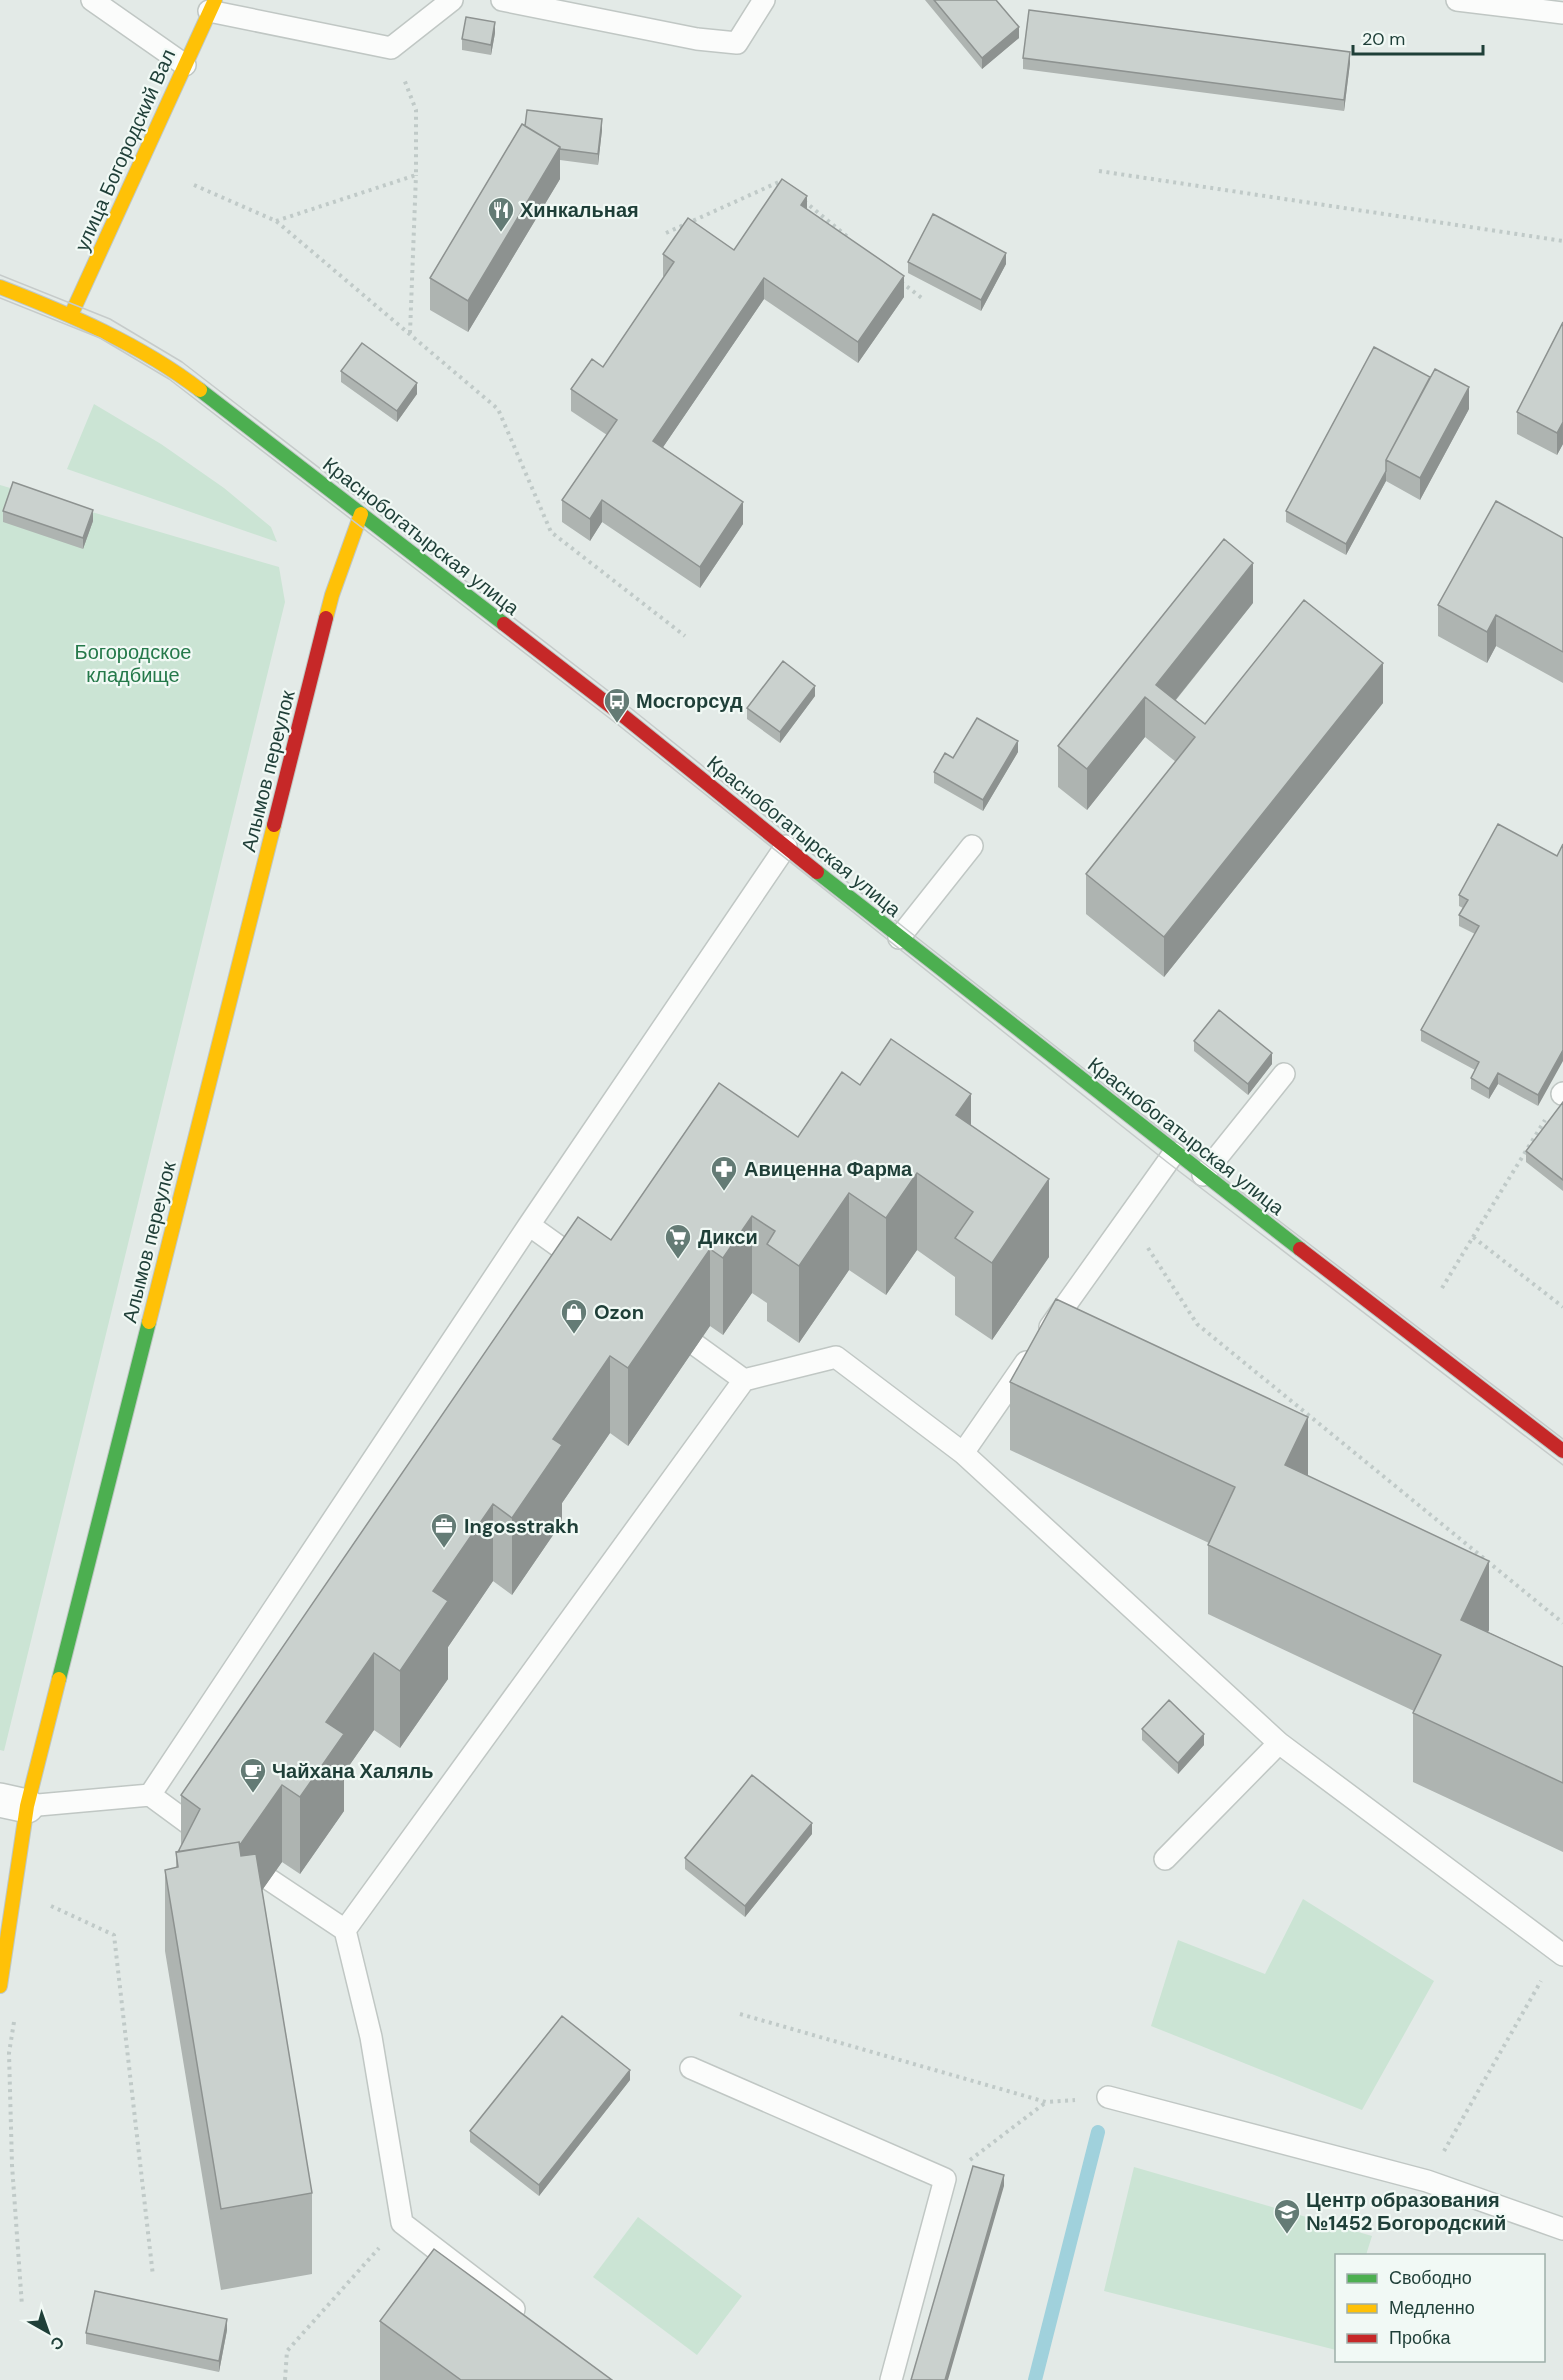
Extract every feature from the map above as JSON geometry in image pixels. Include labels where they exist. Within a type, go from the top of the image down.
[{"type":"main road","name":"улица Богородский Вал","points":[[71,315],[212,6]]},
{"type":"main road","name":"Краснобогатырская улица","points":[[0,287],[71,315],[175,371],[626,718],[899,938],[1174,1153],[1563,1450]]},
{"type":"main road","name":"Алымов переулок","points":[[0,1986],[15,1890],[13,1803],[329,607],[361,514]]},
{"type":"lane","points":[[92,0],[185,65]]},
{"type":"lane","points":[[212,6],[391,48],[452,0]]},
{"type":"lane","points":[[502,0],[697,39],[737,43],[764,0]]},
{"type":"lane","points":[[1457,0],[1563,14]]},
{"type":"lane","points":[[150,1795],[529,1225],[786,846]]},
{"type":"lane","points":[[899,938],[972,846]]},
{"type":"lane","points":[[1203,1175],[1284,1074]]},
{"type":"lane","points":[[963,1453],[1174,1153]]},
{"type":"lane","points":[[529,1225],[596,1274]]},
{"type":"lane","points":[[697,1346],[744,1380]]},
{"type":"lane","points":[[345,1930],[744,1380],[836,1357],[963,1453],[1279,1743],[1560,1953]]},
{"type":"lane","points":[[1165,1859],[1279,1743]]},
{"type":"lane","points":[[13,1803],[150,1795],[206,1836]]},
{"type":"lane","points":[[270,1880],[345,1930],[371,2037],[402,2223],[533,2323]]},
{"type":"lane","points":[[692,2068],[945,2179],[891,2380]]},
{"type":"lane","points":[[1108,2097],[1427,2181],[1563,2229]]},
{"type":"path","points":[[410,334],[416,110]]},
{"type":"path","points":[[1099,171],[1563,241]]},
{"type":"path","points":[[276,221],[416,175]]},
{"type":"path","points":[[666,233],[781,181],[789,189]]},
{"type":"path","points":[[194,185],[276,221],[498,409],[551,532],[685,636]]},
{"type":"path","points":[[798,196],[852,240]]},
{"type":"path","points":[[896,277],[923,299]]},
{"type":"path","points":[[1442,1288],[1562,1094]]},
{"type":"path","points":[[1124,1221],[1146,1246],[1197,1324],[1563,1623]]},
{"type":"path","points":[[1473,1237],[1563,1307]]},
{"type":"path","points":[[15,1890],[114,1935],[153,2276]]},
{"type":"path","points":[[1427,2181],[1560,1953]]},
{"type":"path","points":[[740,2014],[1046,2102],[1108,2097]]},
{"type":"path","points":[[945,2179],[1046,2102]]},
{"type":"path","points":[[285,2380],[286,2351],[402,2223]]},
{"type":"green space","points":[[94,404],[161,444],[224,488],[271,527],[277,542],[67,469]]},
{"type":"green space","name":"Богородское кладбище","points":[[0,485],[279,567],[285,602],[4,1751],[0,1750]]},
{"type":"green space","points":[[1303,1899],[1434,1981],[1362,2110],[1151,2026],[1178,1940],[1265,1974]]},
{"type":"green space","points":[[1134,2167],[1372,2236],[1366,2254],[1335,2254],[1335,2350],[1104,2291]]},
{"type":"green space","points":[[638,2217],[742,2296],[697,2355],[593,2277]]},
{"type":"building","points":[[934,0],[996,0],[1019,27],[982,58]]},
{"type":"building","points":[[1029,10],[1350,52],[1344,100],[1023,58]]},
{"type":"building","points":[[466,17],[495,22],[491,45],[462,39]]},
{"type":"building","points":[[527,110],[602,119],[598,154],[560,149],[525,126]]},
{"type":"building","points":[[522,124],[560,147],[468,301],[430,278]]},
{"type":"building","points":[[782,179],[807,196],[801,205],[904,276],[858,342],[764,278],[653,441],[743,502],[700,567],[602,500],[590,519],[562,500],[617,420],[571,389],[592,359],[603,367],[674,262],[663,254],[688,218],[734,250]]},
{"type":"building","points":[[933,214],[1006,253],[981,300],[908,262]]},
{"type":"building","points":[[1563,322],[1563,422],[1557,433],[1517,412]]},
{"type":"building","points":[[362,343],[417,383],[397,411],[341,371]]},
{"type":"building","points":[[1374,347],[1430,377],[1386,460],[1386,471],[1346,544],[1286,511]]},
{"type":"building","points":[[1435,369],[1469,387],[1420,478],[1386,460]]},
{"type":"building","points":[[13,482],[93,510],[83,538],[3,511]]},
{"type":"building","points":[[1496,501],[1563,538],[1563,652],[1496,615],[1487,632],[1438,605]]},
{"type":"building","points":[[1224,539],[1253,563],[1156,685],[1205,724],[1304,600],[1383,663],[1164,937],[1086,874],[1195,737],[1145,697],[1087,769],[1058,746]]},
{"type":"building","points":[[783,661],[815,686],[780,732],[747,708]]},
{"type":"building","points":[[977,718],[1018,741],[983,800],[934,772],[945,753],[953,758]]},
{"type":"building","points":[[1498,824],[1557,856],[1563,844],[1563,1050],[1538,1095],[1498,1073],[1489,1089],[1471,1078],[1479,1062],[1421,1030],[1479,926],[1459,915],[1468,900],[1459,895]]},
{"type":"building","points":[[1219,1010],[1272,1053],[1248,1084],[1194,1041]]},
{"type":"building","points":[[891,1039],[971,1094],[956,1115],[1049,1179],[992,1263],[955,1238],[973,1212],[917,1173],[886,1218],[849,1193],[799,1266],[767,1244],[775,1231],[752,1216],[723,1258],[710,1249],[628,1368],[610,1356],[553,1439],[562,1445],[512,1518],[493,1504],[433,1591],[448,1601],[400,1671],[374,1653],[326,1722],[344,1734],[300,1797],[282,1785],[240,1845],[239,1842],[178,1852],[200,1809],[181,1795],[578,1217],[611,1240],[719,1083],[798,1137],[842,1072],[860,1085]]},
{"type":"building","points":[[1563,1102],[1563,1180],[1526,1151]]},
{"type":"building","points":[[1056,1299],[1308,1417],[1285,1465],[1489,1561],[1461,1620],[1563,1667],[1563,1783],[1413,1713],[1441,1655],[1208,1545],[1235,1487],[1010,1382]]},
{"type":"building","points":[[1169,1700],[1204,1734],[1178,1763],[1142,1729]]},
{"type":"building","points":[[752,1775],[812,1823],[745,1906],[685,1858]]},
{"type":"building","points":[[239,1842],[241,1856],[256,1854],[312,2193],[221,2209],[165,1870],[178,1867],[176,1852]]},
{"type":"building","points":[[562,2016],[630,2070],[539,2185],[470,2131]]},
{"type":"building","points":[[973,2166],[1004,2175],[945,2380],[911,2380]]},
{"type":"building","points":[[434,2249],[612,2380],[461,2380],[380,2321]]},
{"type":"building","points":[[95,2291],[227,2319],[219,2361],[86,2333]]},
{"type":"waterway","points":[[1035,2380],[1098,2132]]},
{"type":"tram line","points":[[0,275],[110,319],[182,362],[633,710],[906,929],[1209,1167],[1563,1439]]},
{"type":"tram line","points":[[0,298],[100,338],[169,379],[617,724],[1167,1162],[1563,1465]]},
{"type":"traffic: fast","points":[[200,390],[504,624]]},
{"type":"traffic: fast","points":[[817,872],[1300,1249]]},
{"type":"traffic: fast","points":[[59,1679],[149,1322]]},
{"type":"traffic: slow","points":[[71,315],[215,0]]},
{"type":"traffic: slow","points":[[0,287],[78,319],[129,344],[200,390]]},
{"type":"traffic: slow","points":[[326,618],[361,514]]},
{"type":"traffic: slow","points":[[149,1322],[274,825]]},
{"type":"traffic: slow","points":[[0,1986],[27,1806],[59,1679]]},
{"type":"traffic: jam","points":[[274,825],[326,618]]},
{"type":"traffic: jam","points":[[504,624],[626,718],[817,872]]},
{"type":"traffic: jam","points":[[1300,1249],[1563,1451]]},
{"type":"place","name":"Хинкальная","points":[[501,233]]},
{"type":"place","name":"Мосгорсуд","points":[[617,724]]},
{"type":"place","name":"Авиценна Фарма","points":[[724,1192]]},
{"type":"place","name":"Дикси","points":[[678,1260]]},
{"type":"place","name":"Ozon","points":[[574,1335]]},
{"type":"place","name":"Ingosstrakh","points":[[444,1549]]},
{"type":"place","name":"Чайхана Халяль","points":[[253,1794]]},
{"type":"place","name":"Центр образования №1452 Богородский","points":[[1287,2235]]}]
